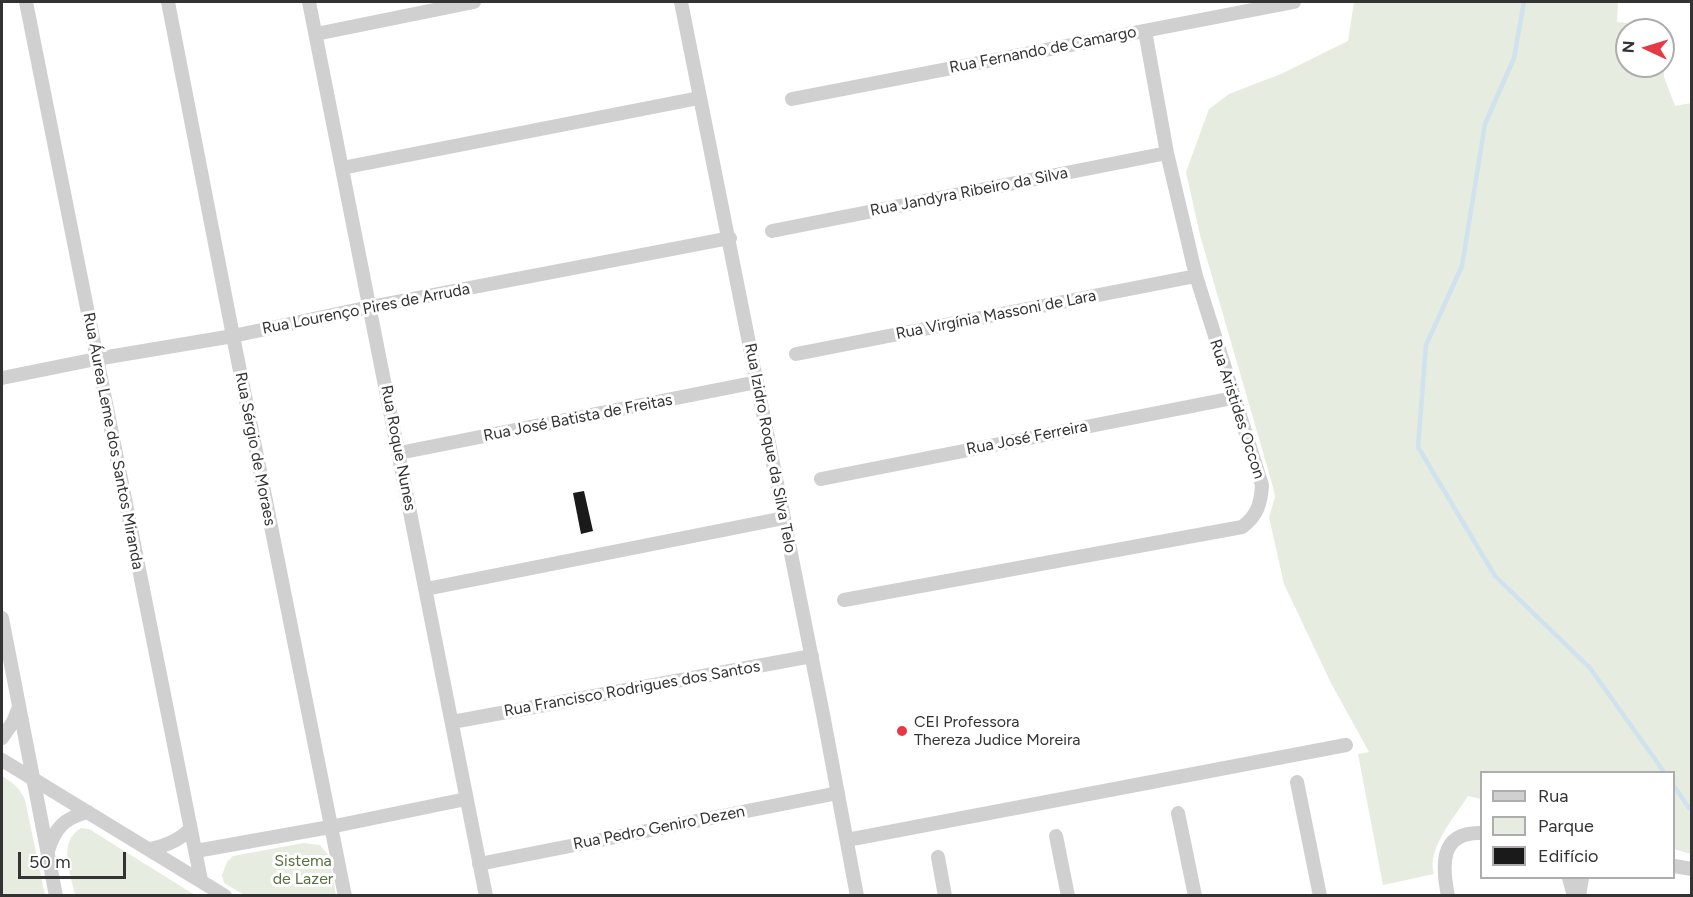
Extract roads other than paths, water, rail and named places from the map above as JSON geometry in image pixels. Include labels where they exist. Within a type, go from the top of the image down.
[{"type":"street","name":"Rua Áurea Leme dos Santos Miranda","points":[[26,2],[201,880]]},
{"type":"street","name":"Rua Sérgio de Moraes","points":[[168,2],[345,896]]},
{"type":"street","name":"Rua Roque Nunes","points":[[309,2],[486,896]]},
{"type":"street","points":[[316,33],[474,2]]},
{"type":"street","name":"Rua Izidro Roque da Silva Telo","points":[[681,2],[699,98],[730,238],[857,896]]},
{"type":"street","name":"Rua Fernando de Camargo","points":[[792,99],[1294,2]]},
{"type":"street","name":"Rua Aristides Occon","points":[[844,600],[1242,527],[1258,510],[1262,498],[1262,485],[1196,276],[1167,153],[1145,31]]},
{"type":"street","points":[[342,168],[699,98]]},
{"type":"street","name":"Rua Jandyra Ribeiro da Silva","points":[[772,231],[1167,153]]},
{"type":"street","name":"Rua Lourenço Pires de Arruda","points":[[2,378],[96,358],[233,336],[370,307],[730,238]]},
{"type":"street","name":"Rua Virgínia Massoni de Lara","points":[[796,354],[1196,276]]},
{"type":"street","name":"Rua José Batista de Freitas","points":[[399,453],[757,382]]},
{"type":"street","name":"Rua José Ferreira","points":[[821,479],[1233,398]]},
{"type":"street","points":[[426,589],[784,518]]},
{"type":"street","points":[[2,618],[56,896]]},
{"type":"street","name":"Rua Francisco Rodrigues dos Santos","points":[[452,723],[812,656]]},
{"type":"street","points":[[2,738],[14,722],[19,707]]},
{"type":"street","points":[[847,840],[1346,745]]},
{"type":"street","points":[[2,760],[225,896]]},
{"type":"street","points":[[1297,782],[1320,896]]},
{"type":"street","name":"Rua Pedro Geniro Dezen","points":[[479,864],[838,793]]},
{"type":"street","points":[[196,851],[466,799]]},
{"type":"street","points":[[48,851],[52,837],[60,826],[71,816],[88,812]]},
{"type":"street","points":[[1179,813],[1195,896]]},
{"type":"street","points":[[150,849],[162,847],[184,836],[190,828]]},
{"type":"street","points":[[1448,896],[1443,871],[1444,859],[1449,847],[1461,835],[1480,833]]},
{"type":"street","points":[[1056,836],[1068,896]]},
{"type":"street","points":[[938,857],[945,896]]},
{"type":"street","points":[[1675,866],[1690,873]]},
{"type":"street","points":[[1569,879],[1574,896]]},
{"type":"street","points":[[1579,896],[1582,879]]},
{"type":"waterway","points":[[1524,2],[1514,58],[1485,124],[1462,266],[1426,345],[1418,447],[1495,576],[1590,668],[1663,771]]},
{"type":"waterway","points":[[1675,787],[1689,808]]},
{"type":"place","name":"CEI Professora Thereza Judice Moreira","points":[[902,731]]},
{"type":"park label","name":"Sistema de Lazer","points":[[303,870]]}]
